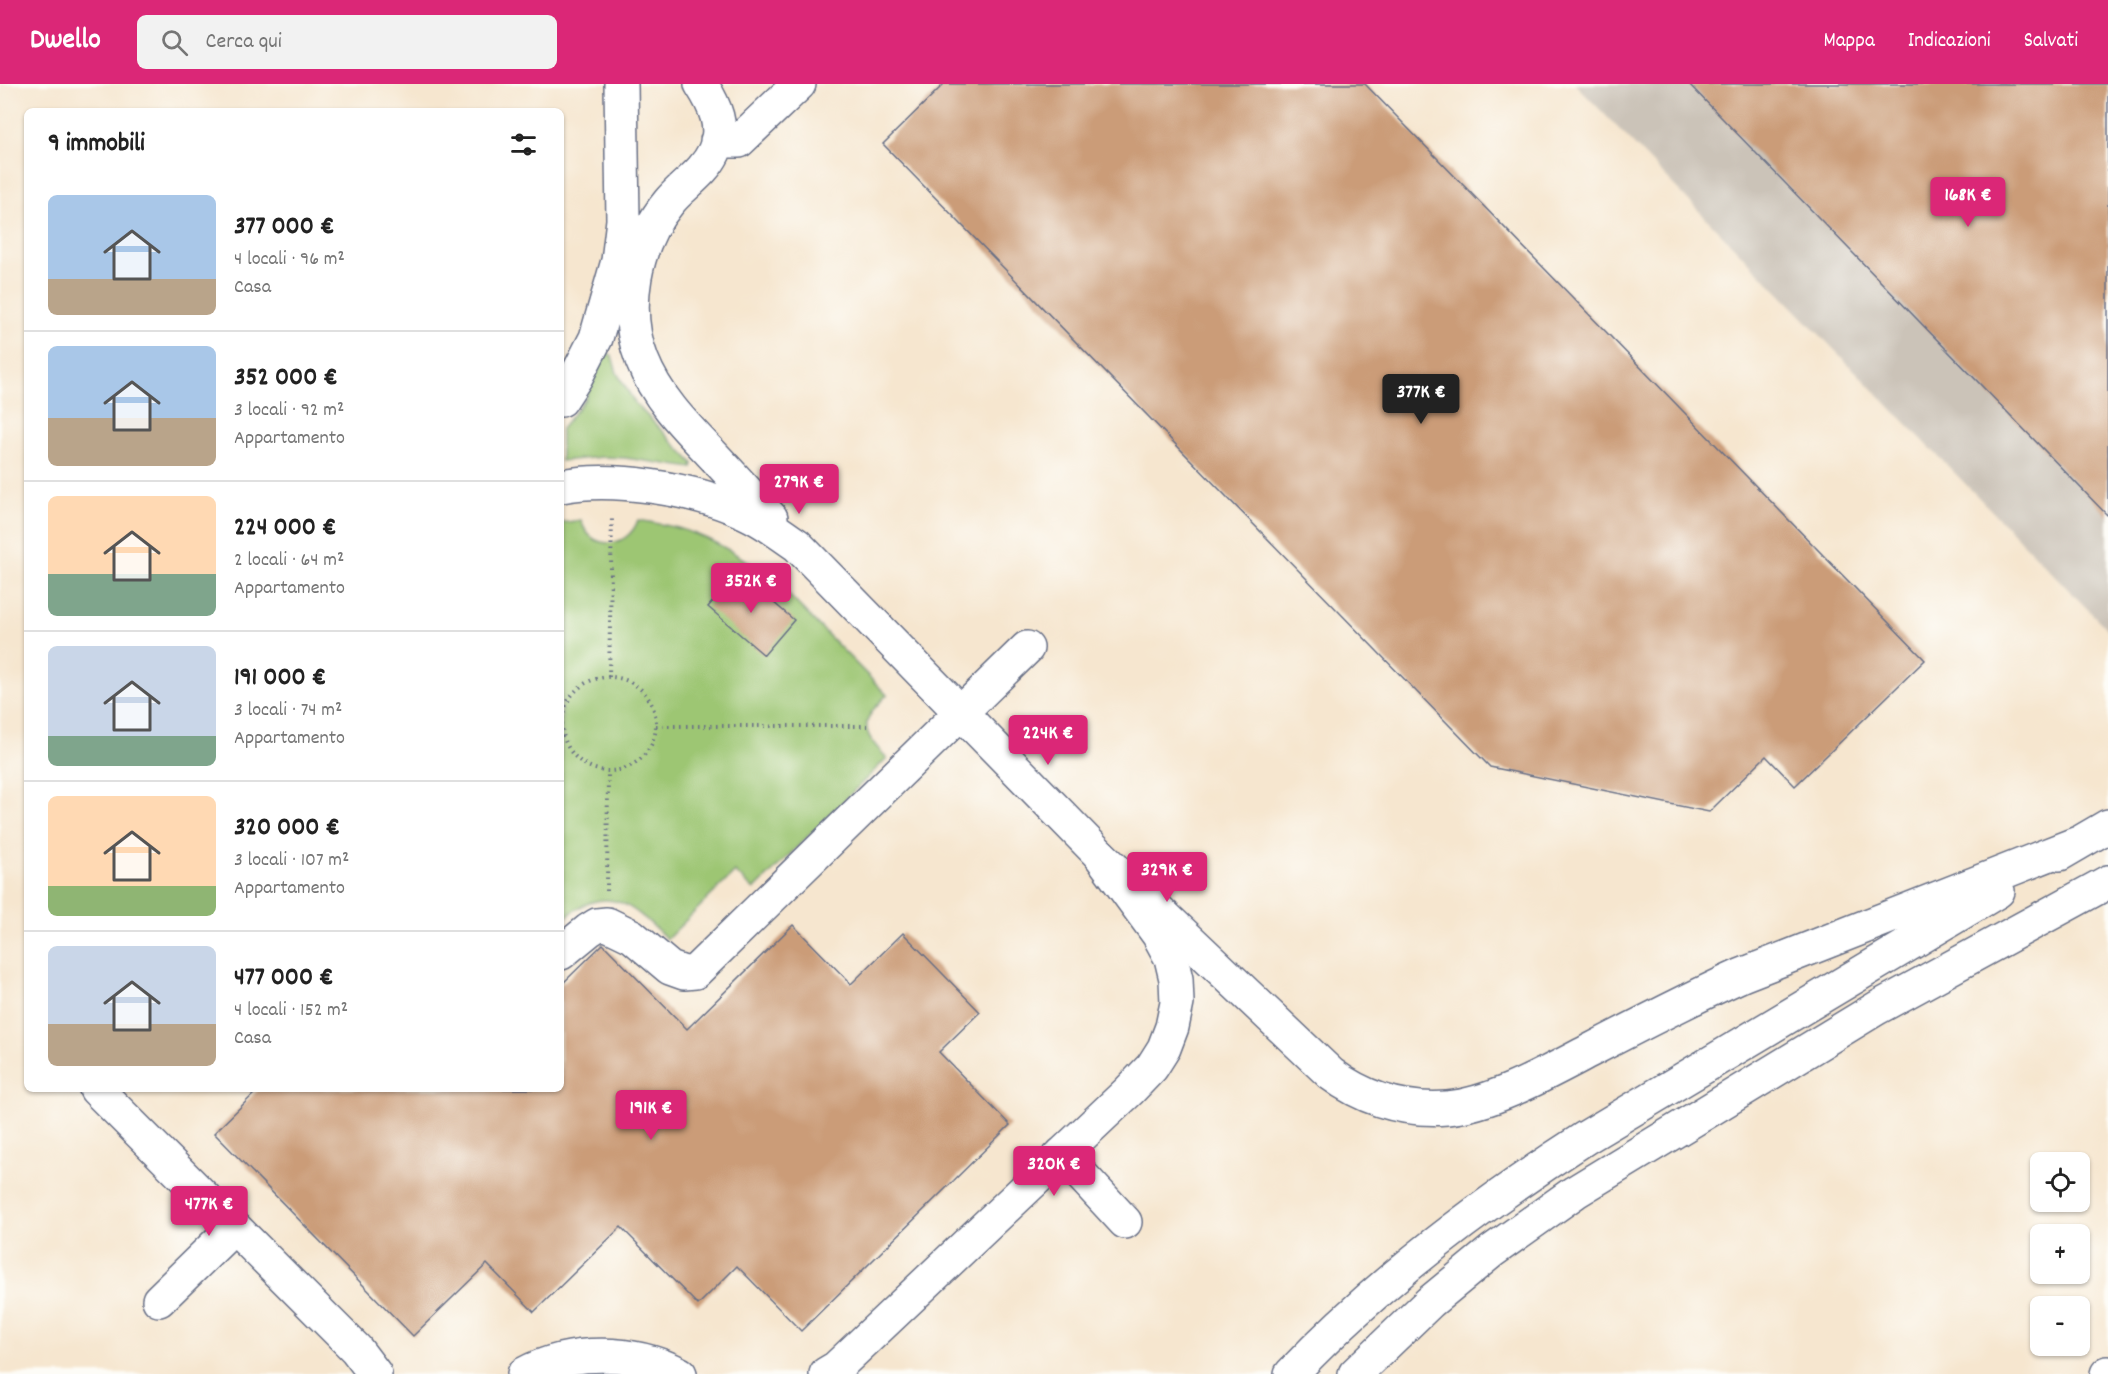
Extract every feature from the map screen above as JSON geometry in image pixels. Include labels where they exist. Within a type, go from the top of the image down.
[{"type":"main road","points":[[564,395],[596,338],[618,261],[623,220],[621,84]]},
{"type":"main road","points":[[701,84],[712,101],[718,118],[714,151],[701,171],[670,201],[649,231],[638,263],[633,291],[632,315],[635,339],[652,382],[680,420],[797,545],[1100,855],[1331,1074],[1351,1088],[1380,1101],[1406,1107],[1435,1108],[1475,1102],[1555,1069],[1688,1000],[1742,975],[2078,843]]},
{"type":"main road","points":[[717,141],[739,141],[799,84]]},
{"type":"main road","points":[[564,486],[606,483],[650,486],[696,496],[741,510],[766,523],[797,545]]},
{"type":"main road","points":[[564,950],[588,930],[597,925],[607,924],[632,936],[670,968],[684,973],[695,972],[1027,648]]},
{"type":"main road","points":[[1291,1374],[1336,1328],[1398,1274],[1460,1223],[1535,1170],[2108,826]]},
{"type":"main road","points":[[831,1372],[1152,1067],[1164,1048],[1172,1027],[1177,1003],[1176,979],[1171,958],[1149,921],[1100,855]]},
{"type":"main road","points":[[1355,1374],[1407,1322],[1438,1295],[1517,1232],[1575,1192],[1877,1008],[2108,882]]},
{"type":"main road","points":[[99,1092],[366,1362],[390,1374]]},
{"type":"main road","points":[[1062,1154],[1125,1222]]},
{"type":"main road","points":[[159,1300],[234,1227]]},
{"type":"main road","points":[[524,1374],[557,1361],[583,1355],[622,1356],[659,1365],[680,1374]]},
{"type":"path","points":[[609,677],[612,516]]},
{"type":"path","points":[[564,709],[571,696],[581,686],[594,679],[609,677],[624,679],[647,696],[654,709],[656,726],[648,752],[637,763],[623,770],[608,772],[593,769],[580,762],[564,740]]},
{"type":"path","points":[[656,726],[867,726]]},
{"type":"path","points":[[607,924],[608,772]]},
{"type":"shaded area","points":[[1575,84],[2108,84],[2108,630]]},
{"type":"green space","points":[[607,353],[612,356],[617,373],[635,403],[693,463],[692,468],[625,458],[603,457],[564,461],[564,425],[585,399]]},
{"type":"green space","points":[[581,520],[592,538],[609,543],[626,537],[638,520],[684,530],[730,551],[773,579],[887,695],[872,712],[867,726],[872,740],[887,758],[754,890],[735,872],[667,939],[642,916],[618,902],[605,900],[592,902],[564,919],[564,523]]},
{"type":"building","points":[[944,84],[1365,84],[1925,660],[1795,786],[1766,756],[1709,812],[1490,767],[883,144]]},
{"type":"building","points":[[1689,84],[2108,84],[2108,516]]},
{"type":"building","points":[[738,572],[794,620],[764,655],[708,607]]},
{"type":"building","points":[[793,925],[851,984],[903,933],[980,1012],[939,1052],[1010,1125],[801,1331],[737,1266],[698,1305],[621,1227],[534,1312],[487,1264],[413,1336],[214,1133],[256,1092],[564,1092],[564,982],[603,944],[687,1029]]}]
